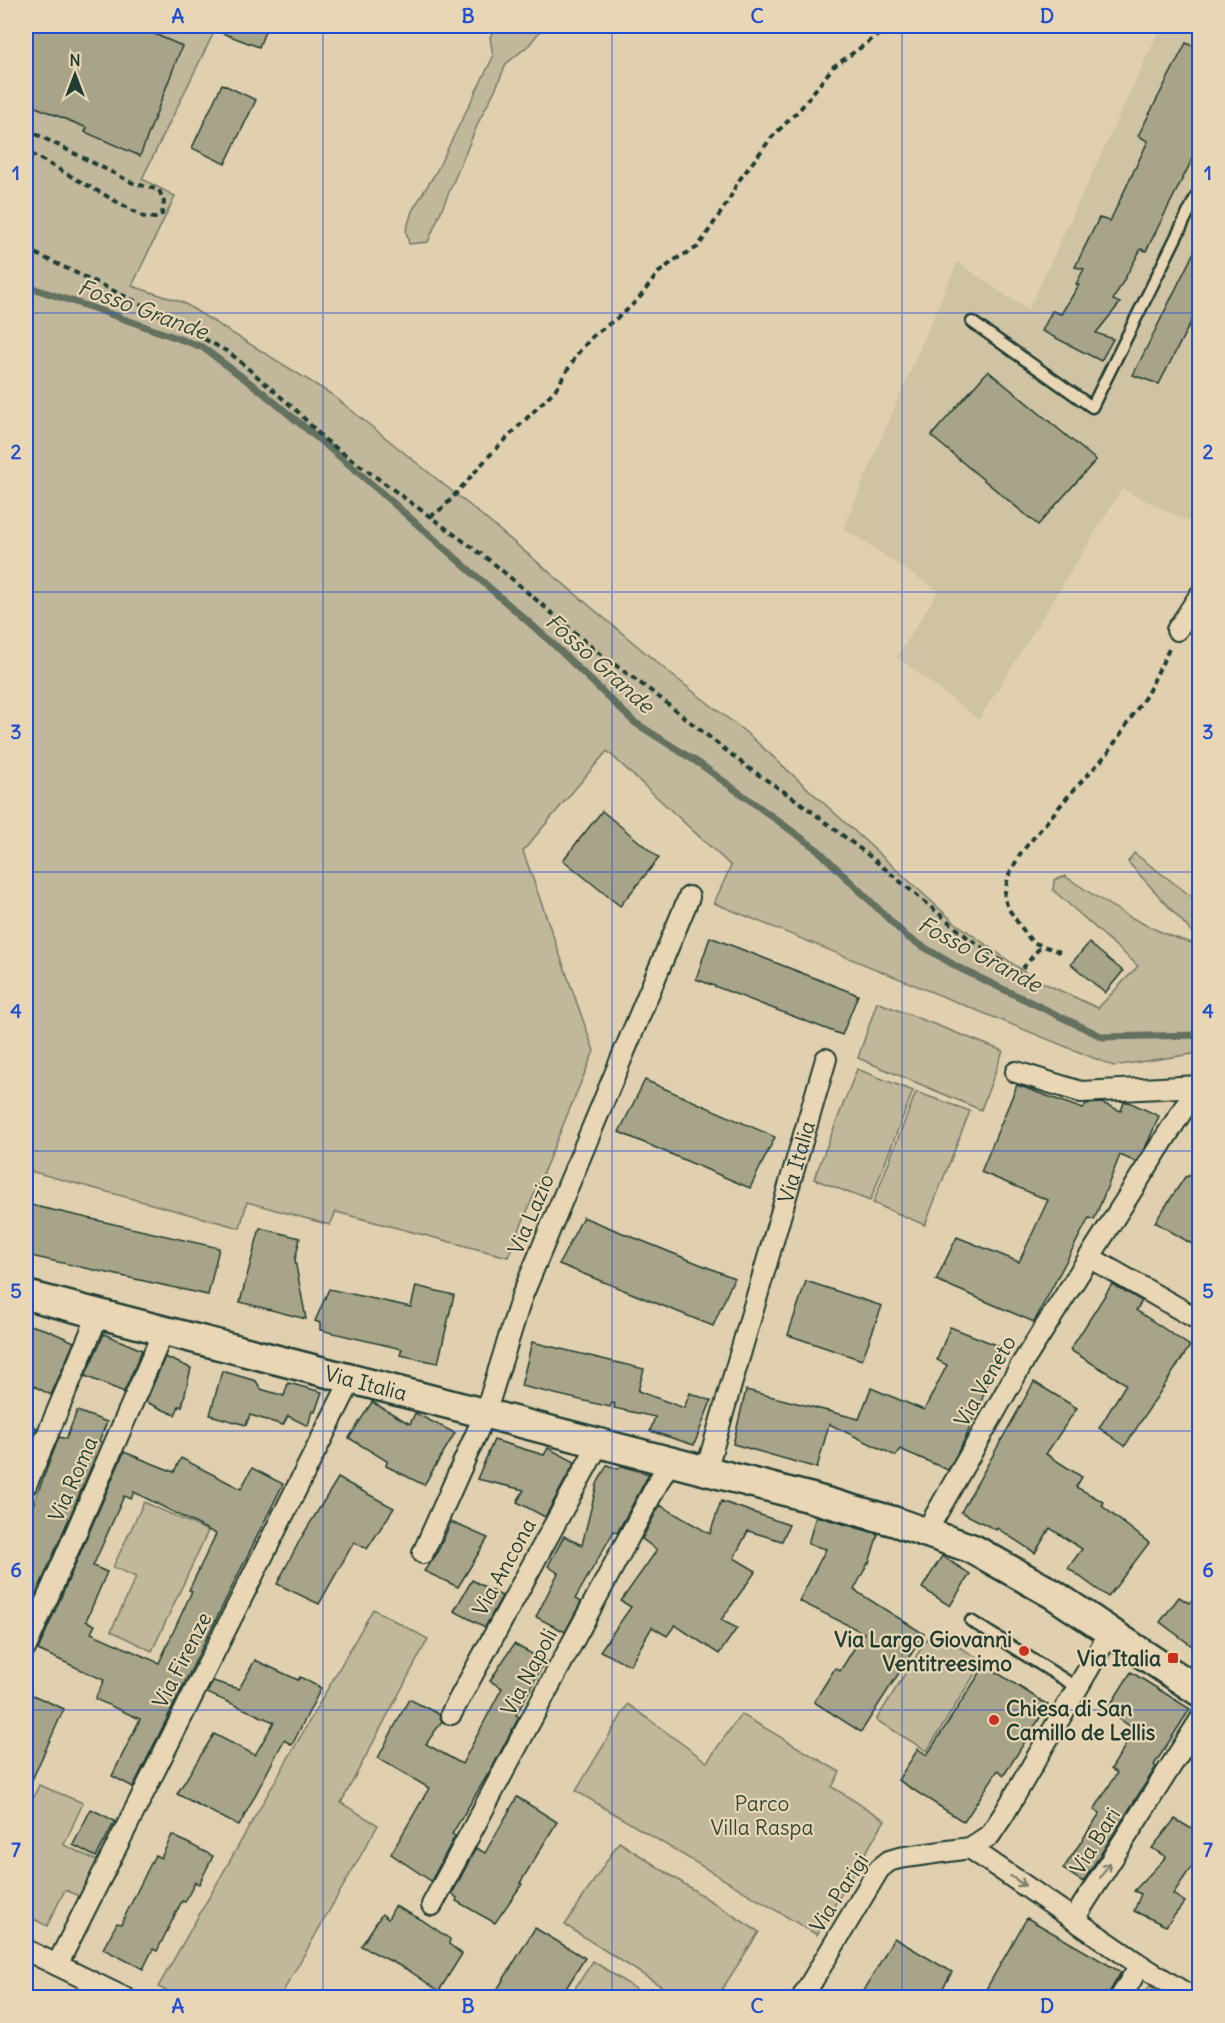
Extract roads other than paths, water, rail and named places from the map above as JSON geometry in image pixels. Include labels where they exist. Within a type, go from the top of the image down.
[{"type":"main road","name":"Via Italia","points":[[26,1295],[808,1497],[926,1532],[973,1549],[1012,1570],[1200,1692]]},
{"type":"street","points":[[1177,630],[1200,595]]},
{"type":"street","name":"Via Lazio","points":[[423,1553],[485,1413],[522,1296],[689,897]]},
{"type":"street","name":"Via Italia","points":[[706,1471],[826,1059]]},
{"type":"street","name":"Via Veneto","points":[[1016,1072],[1081,1092],[1199,1086]]},
{"type":"street","name":"Via Veneto","points":[[926,1532],[1023,1362],[1199,1086]]},
{"type":"street","points":[[1089,1257],[1199,1320]]},
{"type":"street","points":[[26,1485],[99,1313]]},
{"type":"street","name":"Via Roma","points":[[26,1647],[164,1330]]},
{"type":"street","name":"Via Firenze","points":[[57,1965],[352,1378]]},
{"type":"street","name":"Via Ancona","points":[[451,1714],[599,1443]]},
{"type":"street","name":"Via Napoli","points":[[432,1905],[669,1462]]},
{"type":"street","name":"Via Parigi","points":[[802,1998],[879,1869],[889,1861],[899,1858],[970,1848],[990,1835],[1004,1815],[1110,1632]]},
{"type":"street","name":"Via Bari","points":[[1074,1919],[1200,1720]]},
{"type":"street","points":[[970,1848],[1140,1965],[1193,1998]]},
{"type":"street","points":[[26,1950],[125,1998]]},
{"type":"street","points":[[1120,1998],[1140,1965]]},
{"type":"lane","points":[[972,322],[1092,407],[1200,189]]},
{"type":"lane","points":[[971,1621],[1078,1688]]},
{"type":"waterway","name":"Fosso Grande","points":[[26,286],[202,347],[261,391],[351,466],[550,641],[634,722],[700,764],[818,850],[907,937],[959,968],[1103,1037],[1200,1035]]},
{"type":"place","name":"Via Largo Giovanni Ventitreesimo","points":[[1024,1651]]},
{"type":"place","name":"Via Italia","points":[[1173,1658]]},
{"type":"place","name":"Chiesa di San Camillo de Lellis","points":[[994,1720]]},
{"type":"park label","name":"Parco Villa Raspa","points":[[762,1815]]}]
